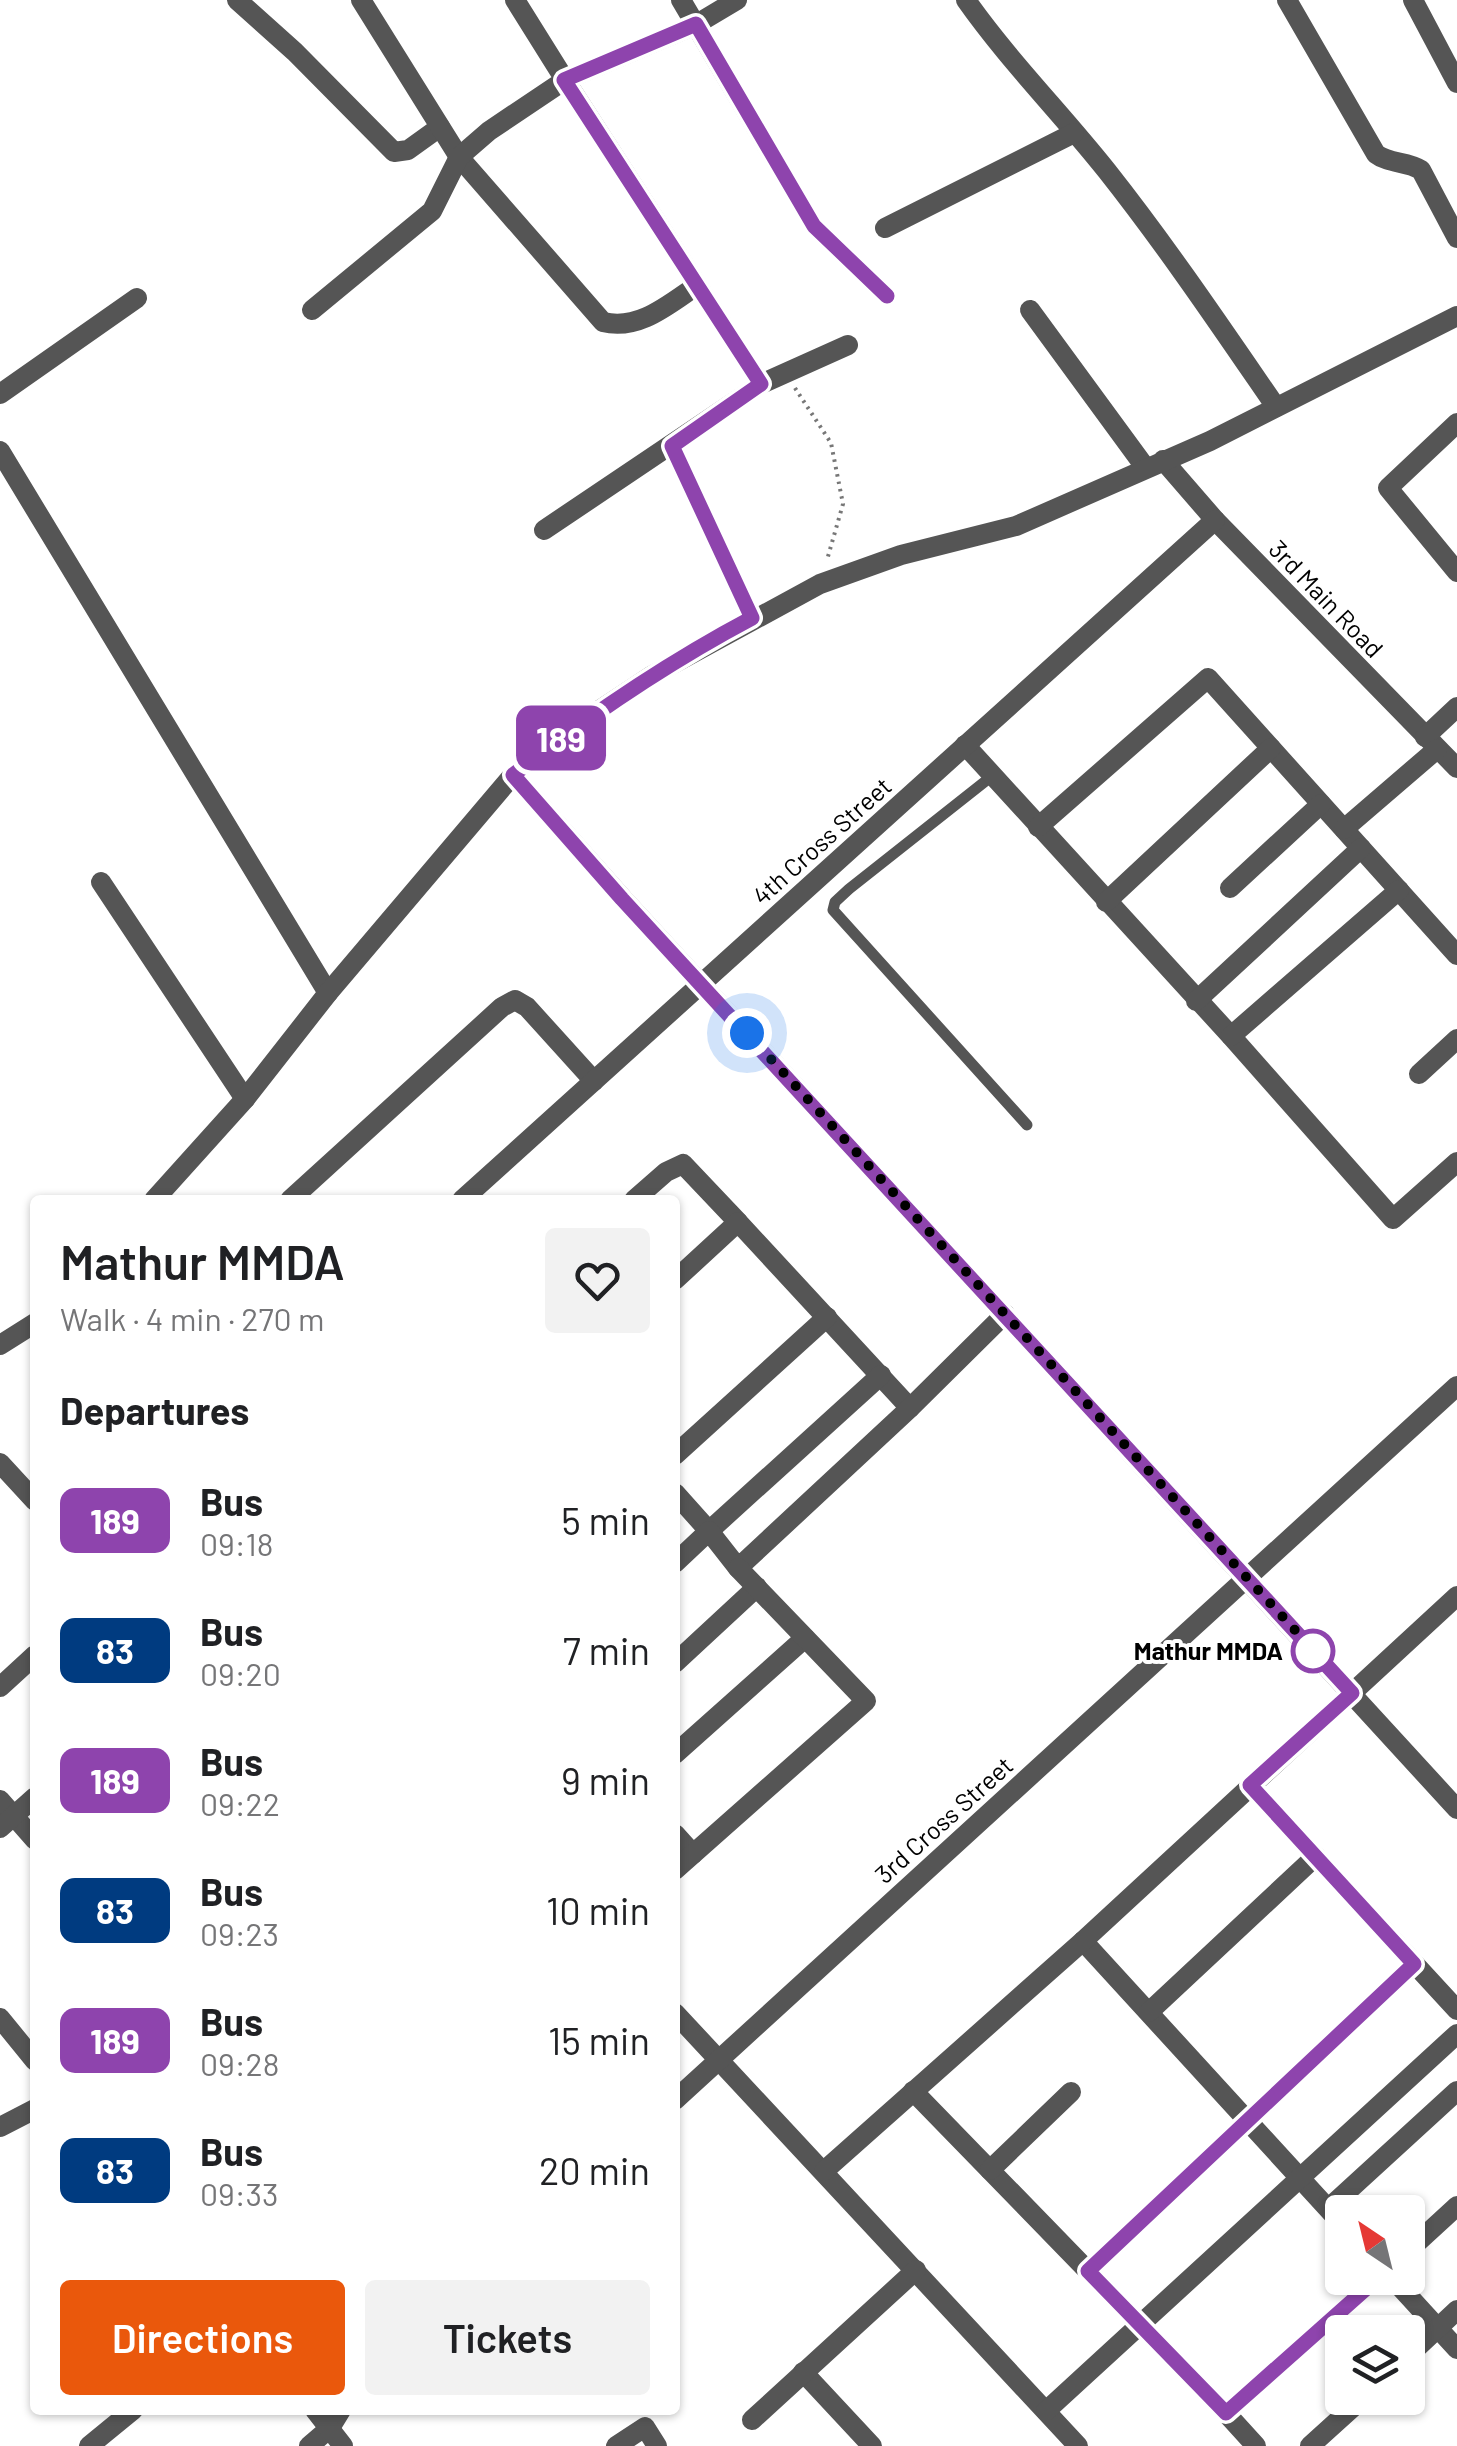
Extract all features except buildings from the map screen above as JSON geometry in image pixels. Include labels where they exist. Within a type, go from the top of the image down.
[{"type":"street","points":[[237,0],[296,52],[394,152],[408,150],[440,127]]},
{"type":"street","points":[[361,0],[459,157],[603,322],[619,326],[638,321],[696,286]]},
{"type":"street","points":[[515,0],[761,384]]},
{"type":"street","points":[[682,0],[814,226],[887,296]]},
{"type":"street","points":[[312,310],[432,211],[459,157],[489,130],[564,80],[696,24],[737,0]]},
{"type":"street","points":[[1287,0],[1376,154],[1421,170],[1457,238]]},
{"type":"street","points":[[1413,0],[1457,83]]},
{"type":"street","points":[[973,2],[990,34],[1159,238],[1276,407]]},
{"type":"street","points":[[885,228],[1074,133]]},
{"type":"street","points":[[0,394],[137,298]]},
{"type":"street","name":"3rd Main Road","points":[[1030,310],[1154,463],[1215,520],[1457,768]]},
{"type":"street","points":[[159,1195],[245,1099],[328,993],[513,775],[583,721],[651,676],[820,584],[901,555],[1016,526],[1276,407],[1457,316]]},
{"type":"street","points":[[544,530],[761,384],[848,345]]},
{"type":"street","points":[[1455,564],[1388,488],[1457,423]]},
{"type":"street","points":[[672,446],[752,618]]},
{"type":"street","points":[[0,450],[328,993]]},
{"type":"street","name":"4th Cross Street","points":[[468,1195],[1215,520]]},
{"type":"street","points":[[1038,827],[1208,678],[1457,955]]},
{"type":"street","points":[[1344,830],[1431,743],[1457,707]]},
{"type":"street","points":[[964,746],[1231,1036],[1393,1220],[1457,1162]]},
{"type":"street","points":[[1106,902],[1271,748]]},
{"type":"street","points":[[513,775],[622,899],[1457,1809]]},
{"type":"street","points":[[1230,888],[1321,804]]},
{"type":"street","points":[[1196,1001],[1361,848]]},
{"type":"street","points":[[101,882],[245,1099]]},
{"type":"street","points":[[1231,1036],[1399,890]]},
{"type":"street","points":[[295,1195],[502,1007],[515,1000],[527,1007],[594,1081]]},
{"type":"street","points":[[1420,1074],[1457,1039]]},
{"type":"street","points":[[640,1195],[666,1172],[682,1164],[910,1408]]},
{"type":"street","points":[[680,1275],[738,1222]]},
{"type":"street","points":[[738,1568],[1005,1314]]},
{"type":"street","points":[[680,1449],[828,1316]]},
{"type":"street","points":[[0,1345],[30,1326]]},
{"type":"street","points":[[680,1558],[881,1375]]},
{"type":"street","name":"3rd Cross Street","points":[[680,2095],[1457,1386]]},
{"type":"street","points":[[0,1463],[30,1496]]},
{"type":"street","points":[[680,1499],[738,1568],[866,1701],[680,1866]]},
{"type":"street","points":[[680,1658],[757,1587]]},
{"type":"street","points":[[824,2172],[1455,1603]]},
{"type":"street","points":[[680,1750],[805,1638]]},
{"type":"street","points":[[0,1688],[30,1660]]},
{"type":"street","points":[[1250,1785],[1457,2010]]},
{"type":"street","points":[[30,1800],[5,1815],[30,1836]]},
{"type":"street","points":[[680,1839],[694,1854]]},
{"type":"street","points":[[1150,2012],[1316,1856]]},
{"type":"street","points":[[1083,1941],[1325,2204]]},
{"type":"street","points":[[1088,2271],[1414,1964]]},
{"type":"street","points":[[0,2018],[30,2054]]},
{"type":"street","points":[[680,2018],[1078,2446]]},
{"type":"street","points":[[1046,2411],[1457,2034]]},
{"type":"street","points":[[913,2091],[1256,2446]]},
{"type":"street","points":[[1356,2195],[1457,2091]]},
{"type":"street","points":[[990,2170],[1071,2092]]},
{"type":"street","points":[[0,2127],[30,2112]]},
{"type":"street","points":[[1425,2235],[1457,2206]]},
{"type":"street","points":[[752,2420],[916,2270]]},
{"type":"street","points":[[1226,2413],[1359,2295]]},
{"type":"street","points":[[1408,2295],[1457,2348]]},
{"type":"street","points":[[1425,2340],[1457,2310]]},
{"type":"street","points":[[803,2372],[872,2446]]},
{"type":"street","points":[[89,2446],[118,2415]]},
{"type":"street","points":[[634,2415],[657,2446]]},
{"type":"street","points":[[1310,2446],[1344,2415]]},
{"type":"street","points":[[309,2446],[336,2419]]},
{"type":"street","points":[[336,2419],[343,2446]]},
{"type":"street","points":[[616,2446],[645,2428]]},
{"type":"lane","points":[[992,776],[849,889],[835,902],[833,910],[1027,1126]]},
{"type":"path","points":[[784,372],[831,444],[843,504],[820,584]]},
{"type":"bus line","name":"189","points":[[887,296],[814,226],[696,24],[564,80],[761,384],[672,446],[752,618],[651,676],[583,721],[513,775],[622,899],[1352,1693],[1250,1785],[1414,1964],[1088,2271],[1226,2413],[1359,2295]]},
{"type":"place","name":"Mathur MMDA","points":[[1313,1651]]},
{"type":"route","points":[[747,1033],[1326,1664],[1313,1651]]}]
